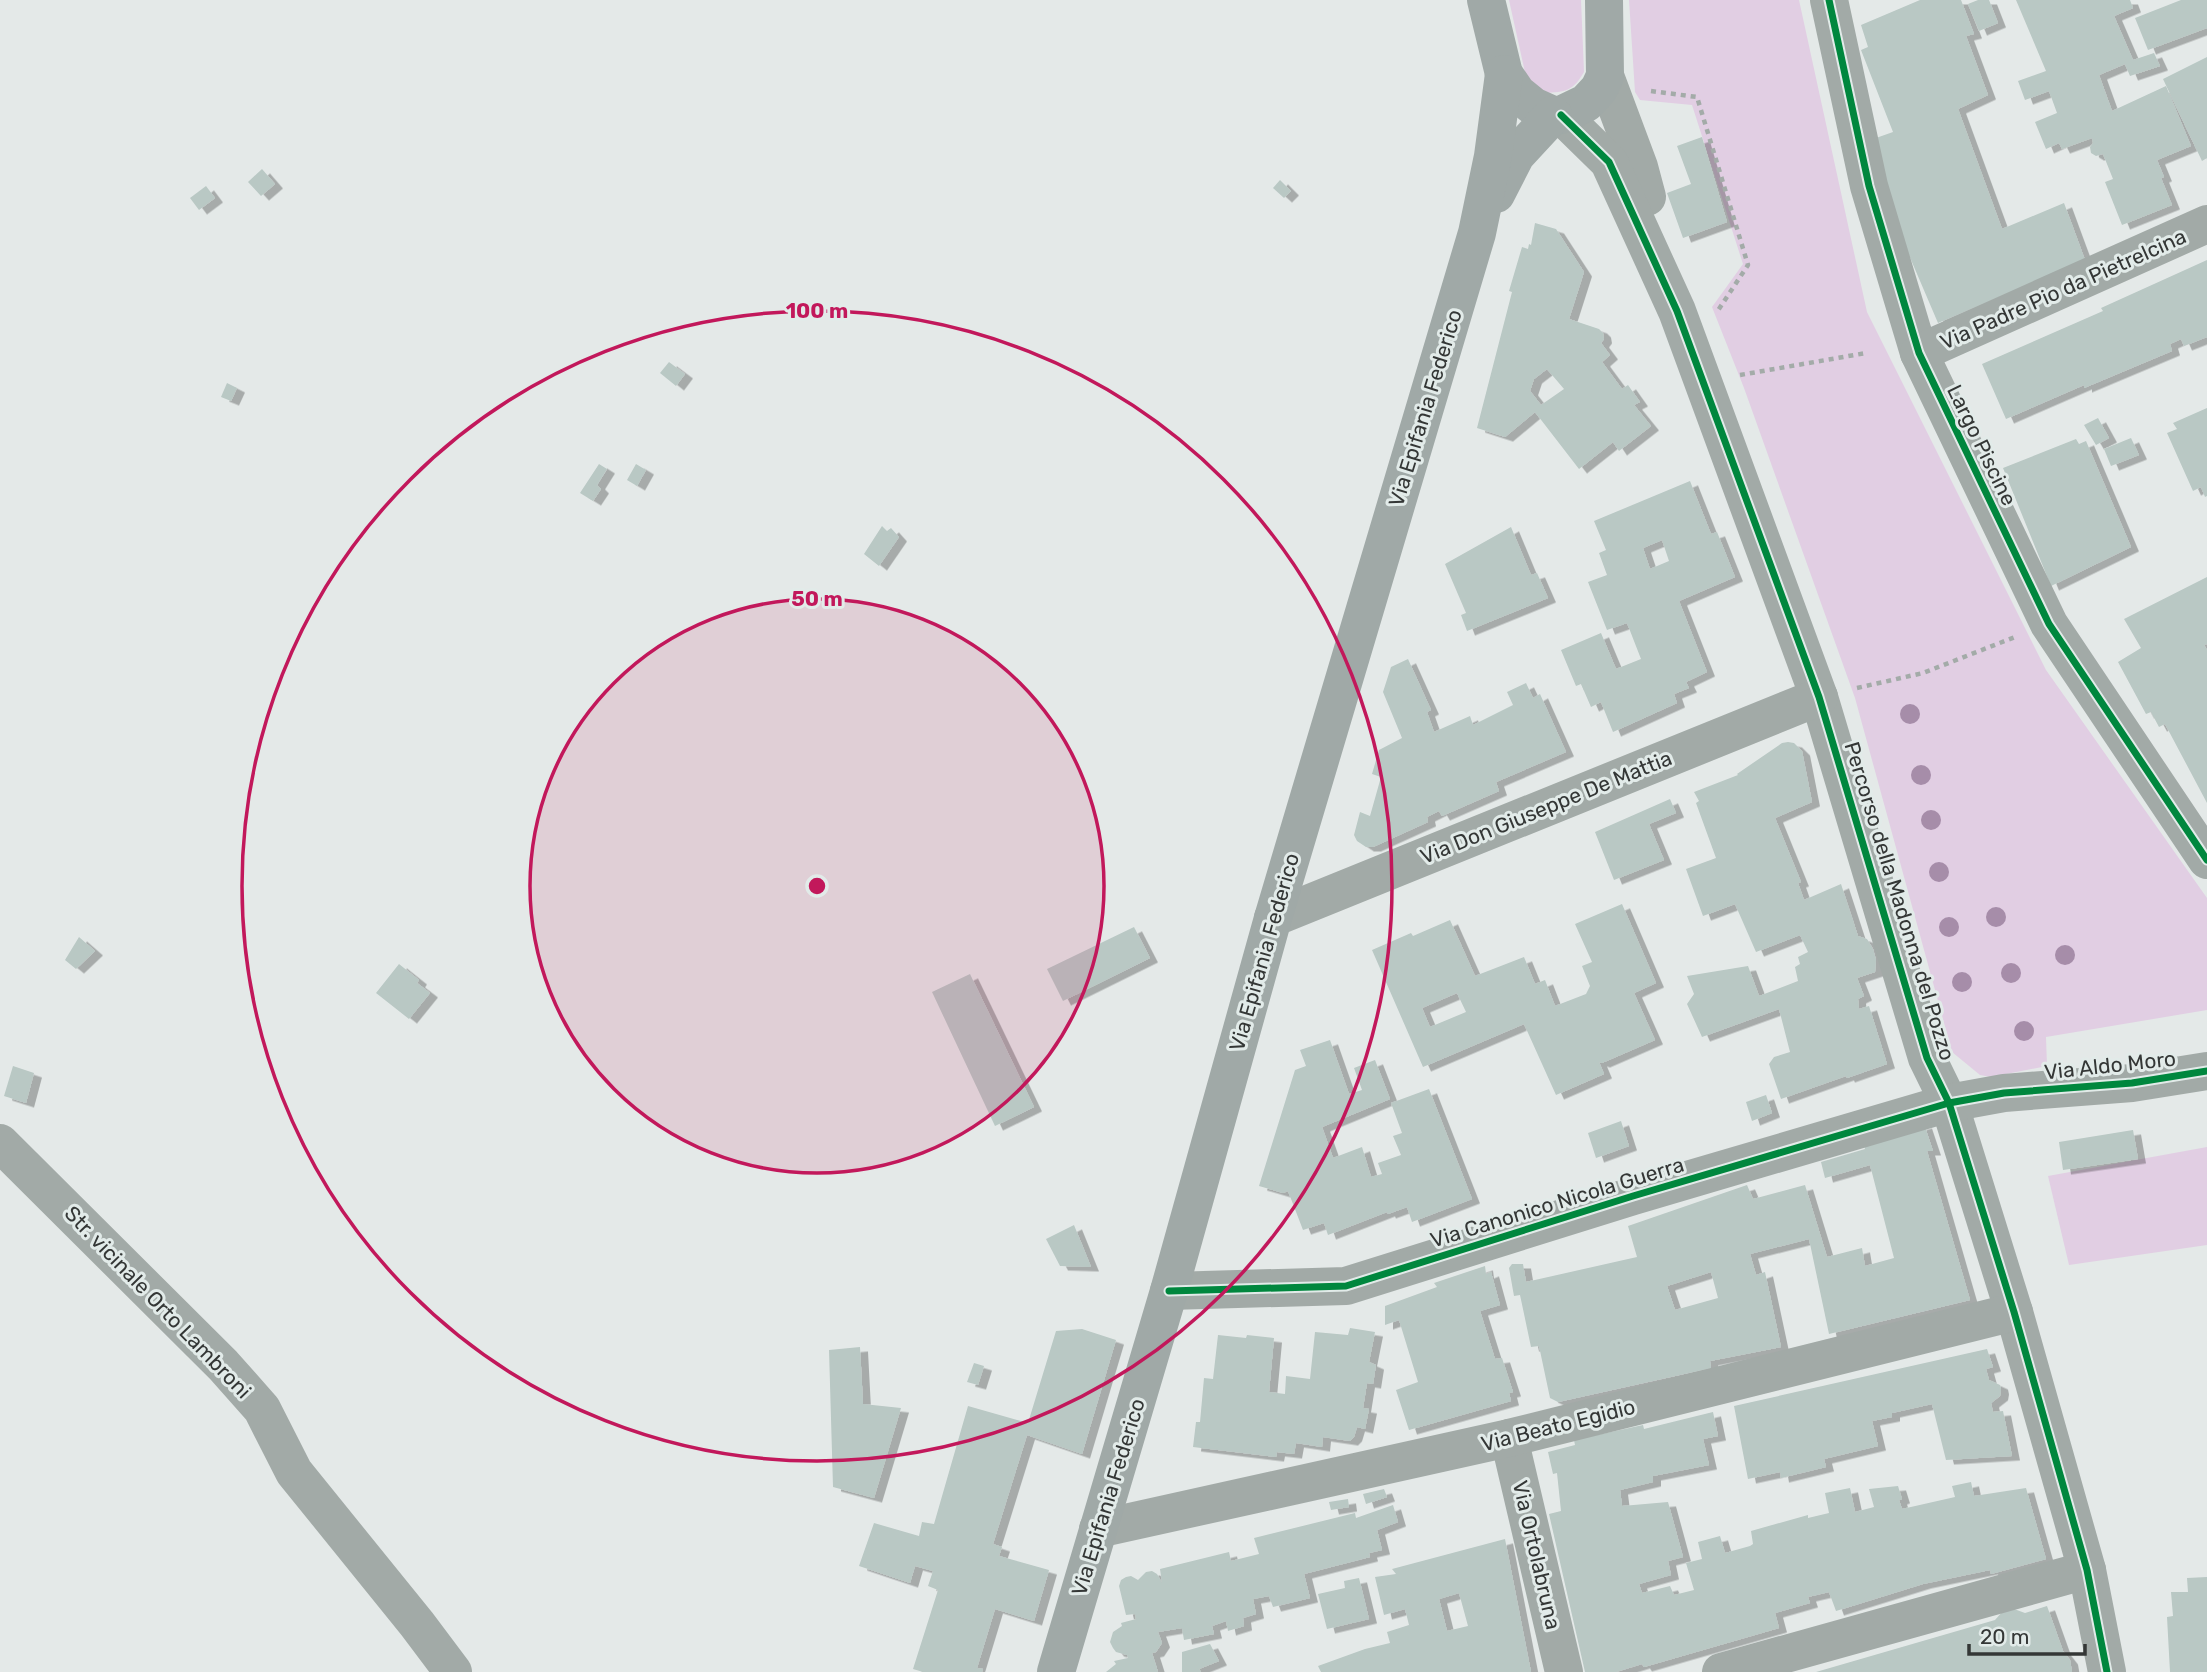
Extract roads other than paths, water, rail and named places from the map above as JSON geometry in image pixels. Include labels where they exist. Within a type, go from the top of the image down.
[{"type":"main road","points":[[1604,0],[1605,76]]},
{"type":"main road","points":[[1484,2],[1504,74],[1517,93],[1533,106],[1557,115]]},
{"type":"main road","name":"Via Epifania Federico","points":[[1056,1672],[1169,1291],[1273,918],[1477,233],[1493,156],[1504,74]]},
{"type":"main road","name":"Via Epifania Federico","points":[[1477,233],[1516,155],[1557,115],[1586,103],[1599,89],[1605,76]]},
{"type":"street","name":"Largo Piscine","points":[[1831,1],[1869,186],[1919,353],[2049,624],[2207,860]]},
{"type":"street","points":[[1605,76],[1639,167],[1677,311]]},
{"type":"street","points":[[1557,115],[1594,145],[1609,162],[1677,311]]},
{"type":"street","name":"Via Padre Pio da Pietrelcina","points":[[1919,353],[2207,224]]},
{"type":"street","name":"Percorso della Madonna del Pozzo","points":[[1677,311],[1819,697],[1927,1058],[1949,1103],[2014,1312],[2087,1570],[2107,1672]]},
{"type":"street","name":"Via Don Giuseppe De Mattia","points":[[1273,918],[1819,697]]},
{"type":"street","name":"Via Aldo Moro","points":[[1949,1103],[2016,1092],[2132,1083],[2207,1071]]},
{"type":"street","name":"Via Canonico Nicola Guerra","points":[[1169,1291],[1346,1286],[1633,1196],[1949,1103]]},
{"type":"street","name":"Str. vicinale Orto Lambroni","points":[[0,1143],[223,1365],[262,1409],[295,1472],[453,1672]]},
{"type":"street","name":"Via Beato Egidio","points":[[1098,1529],[1509,1438],[2014,1312]]},
{"type":"street","name":"Via Ortolabruna","points":[[1509,1438],[1564,1672]]},
{"type":"street","points":[[1721,1672],[2087,1570]]}]
